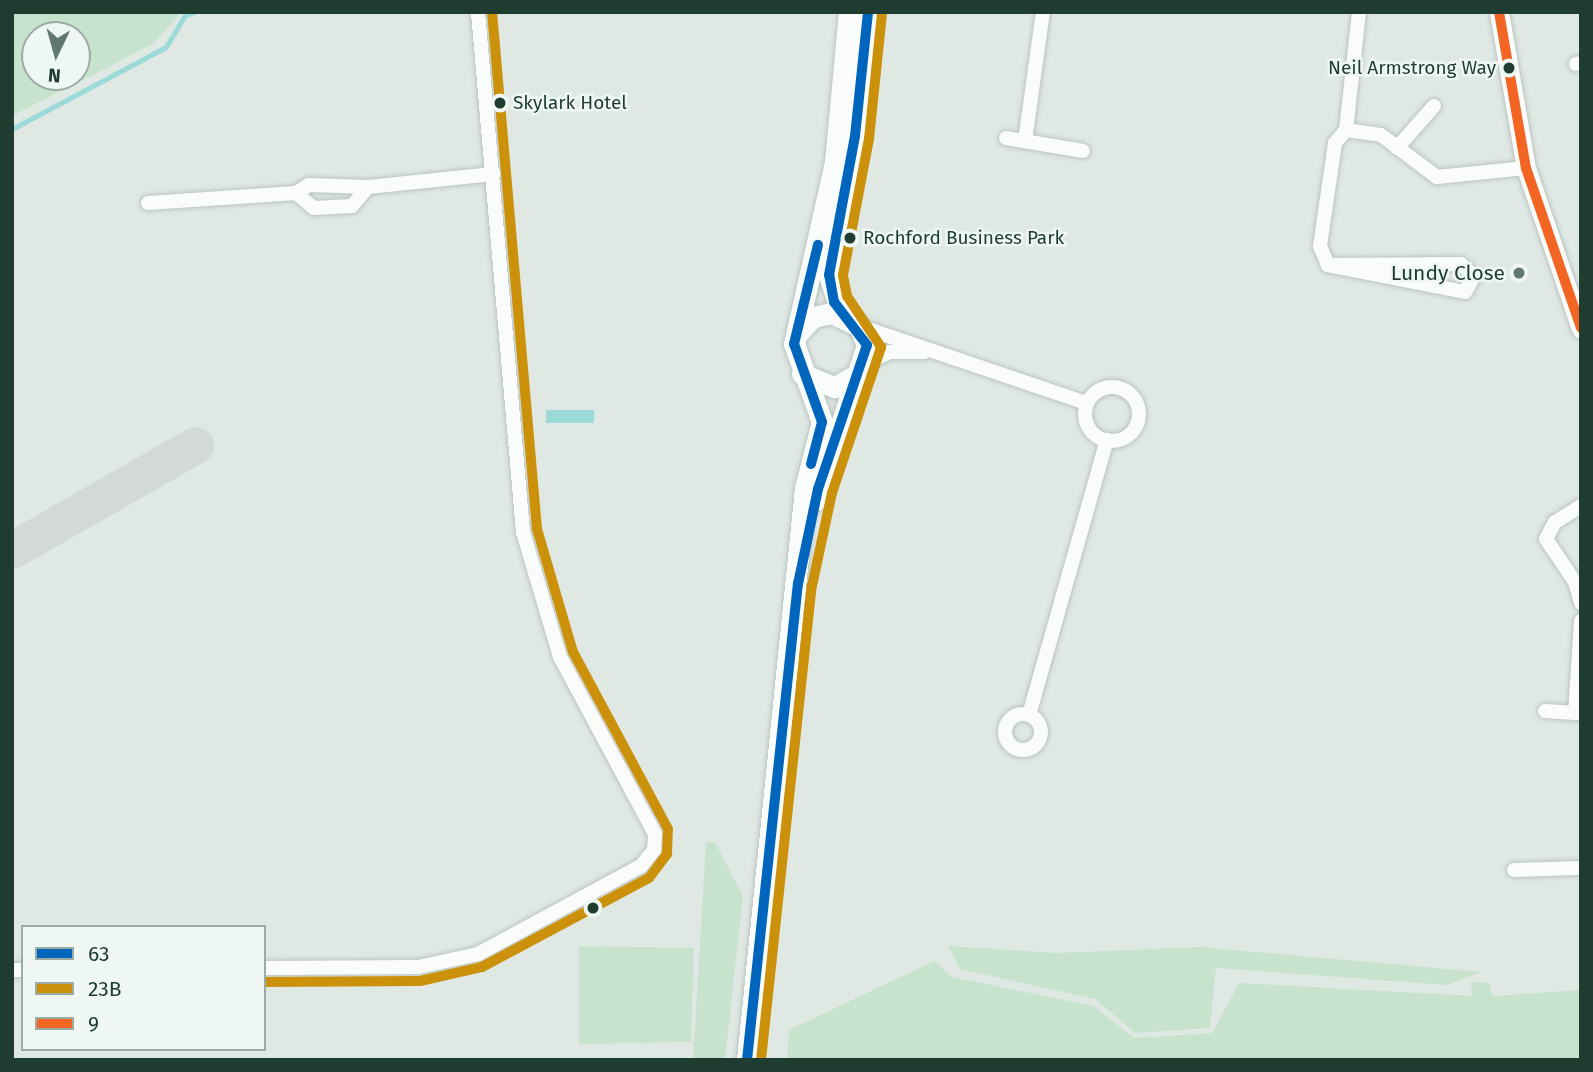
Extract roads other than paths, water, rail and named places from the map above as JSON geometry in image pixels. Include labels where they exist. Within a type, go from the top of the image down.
[{"type":"main road","points":[[747,1060],[798,584],[805,488],[822,422],[793,355],[835,162],[849,12]]},
{"type":"main road","points":[[798,584],[818,489],[863,368],[867,345],[850,321],[829,275],[857,125],[868,12]]},
{"type":"main road","points":[[797,334],[813,317],[850,321]]},
{"type":"main road","points":[[802,374],[835,387],[863,368]]},
{"type":"street","points":[[266,968],[418,967],[478,954],[641,866],[654,850],[655,834],[560,657],[523,532],[478,12]]},
{"type":"street","points":[[1025,141],[1043,12]]},
{"type":"street","points":[[1328,265],[1320,246],[1335,143],[1346,130],[1359,12]]},
{"type":"street","points":[[1499,12],[1526,168],[1581,329]]},
{"type":"street","points":[[1397,148],[1434,106]]},
{"type":"street","points":[[1346,130],[1381,135],[1448,179],[1526,168]]},
{"type":"street","points":[[1006,138],[1083,151]]},
{"type":"street","points":[[148,203],[296,193],[309,184],[368,187],[493,174]]},
{"type":"street","points":[[296,193],[314,208],[352,206],[368,187]]},
{"type":"street","points":[[1461,264],[1474,276],[1465,292],[1328,265],[1461,264]]},
{"type":"street","points":[[850,321],[936,353],[1087,403]]},
{"type":"street","points":[[863,368],[890,352],[936,353]]},
{"type":"street","points":[[1087,403],[1106,387],[1135,399],[1134,429],[1107,440]]},
{"type":"street","points":[[1087,403],[1088,426],[1107,440]]},
{"type":"street","points":[[1028,715],[1107,440]]},
{"type":"street","points":[[1581,506],[1555,522],[1546,539],[1575,582],[1581,603]]},
{"type":"street","points":[[1545,711],[1578,713],[1581,621]]},
{"type":"street","points":[[1514,870],[1581,868]]},
{"type":"water","points":[[546,410],[594,410],[594,423],[546,423]]},
{"type":"waterway","points":[[12,129],[166,47],[185,15],[195,12]]},
{"type":"place","name":"Neil Armstrong Way","points":[[1509,68]]},
{"type":"place","name":"Skylark Hotel","points":[[500,103]]},
{"type":"place","name":"Rochford Business Park","points":[[850,238]]},
{"type":"place","name":"Lundy Close","points":[[1519,273]]}]
